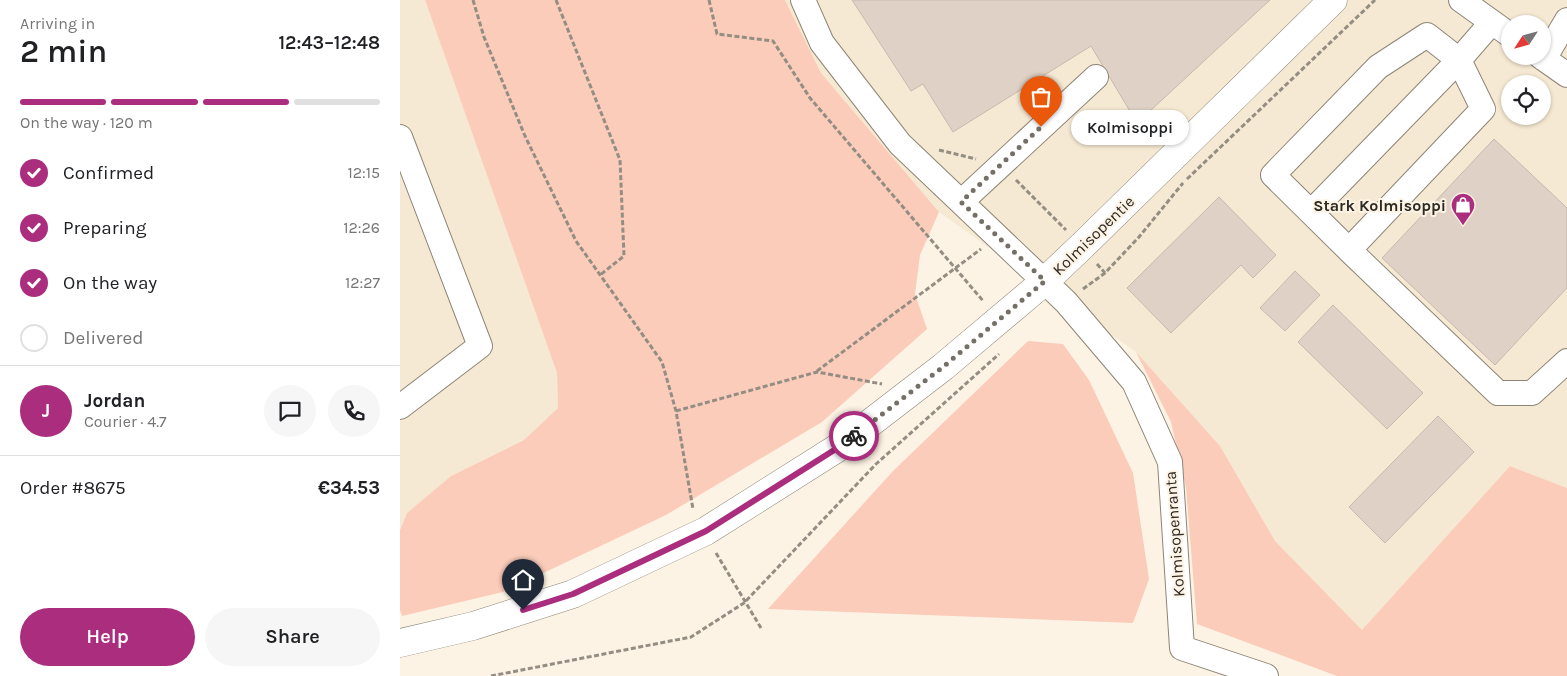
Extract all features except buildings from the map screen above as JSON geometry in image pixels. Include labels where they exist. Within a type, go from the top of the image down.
[{"type":"main road","name":"Kolmisopentie","points":[[400,643],[473,626],[573,594],[706,531],[839,447],[913,390],[1045,281],[1333,0]]},
{"type":"street","name":"Kolmisopenranta","points":[[803,0],[822,43],[900,144],[1066,302],[1134,382],[1170,462],[1182,648],[1266,676]]},
{"type":"street","points":[[1311,212],[1459,60],[1501,28],[1461,0]]},
{"type":"street","points":[[1551,44],[1567,20]]},
{"type":"street","points":[[1349,250],[1484,109],[1459,60],[1427,35],[1378,67],[1273,175],[1349,250],[1498,392],[1532,394],[1567,362]]},
{"type":"street","points":[[1551,64],[1567,75]]},
{"type":"street","points":[[961,202],[1096,77]]},
{"type":"street","points":[[400,138],[480,346],[400,407]]},
{"type":"path","points":[[473,0],[484,38],[525,136],[576,241],[662,362],[676,411],[693,509]]},
{"type":"path","points":[[556,0],[620,160],[624,256],[600,275]]},
{"type":"path","points":[[709,0],[717,34],[773,42],[810,98],[999,319]]},
{"type":"path","points":[[1066,302],[1105,273],[1139,237],[1182,185],[1375,0]]},
{"type":"path","points":[[938,150],[1000,164],[1082,246],[1105,273]]},
{"type":"path","points":[[676,411],[817,372],[997,236]]},
{"type":"path","points":[[491,676],[691,637],[744,602],[876,464],[1000,353]]},
{"type":"path","points":[[817,372],[913,390]]},
{"type":"path","points":[[716,553],[761,628]]},
{"type":"shaded area","points":[[400,0],[425,0],[557,373],[558,408],[524,440],[451,476],[407,513],[400,530]]},
{"type":"shaded area","points":[[425,0],[785,0],[821,73],[939,212],[920,255],[915,294],[927,329],[822,422],[666,515],[503,592],[402,616],[400,610],[400,530],[407,513],[451,476],[524,440],[558,408],[557,373]]},
{"type":"shaded area","points":[[785,0],[1567,0],[1567,488],[1510,466],[1362,630],[1275,541],[1220,446],[1136,352],[939,212],[821,73]]},
{"type":"shaded area","points":[[1028,341],[1063,344],[1089,380],[1133,473],[1149,579],[1133,623],[768,609],[893,471]]},
{"type":"shaded area","points":[[1136,352],[1220,446],[1275,541],[1362,630],[1510,466],[1567,488],[1567,676],[1337,676],[1197,624],[1186,488],[1171,422]]},
{"type":"way so far","points":[[854,436],[943,367],[1045,281],[961,202],[1041,127]]},
{"type":"place","name":"Kolmisoppi","points":[[1041,127]]},
{"type":"place","name":"Stark Kolmisoppi","points":[[1463,226]]},
{"type":"route","points":[[523,610],[573,594],[706,531],[854,436]]}]
